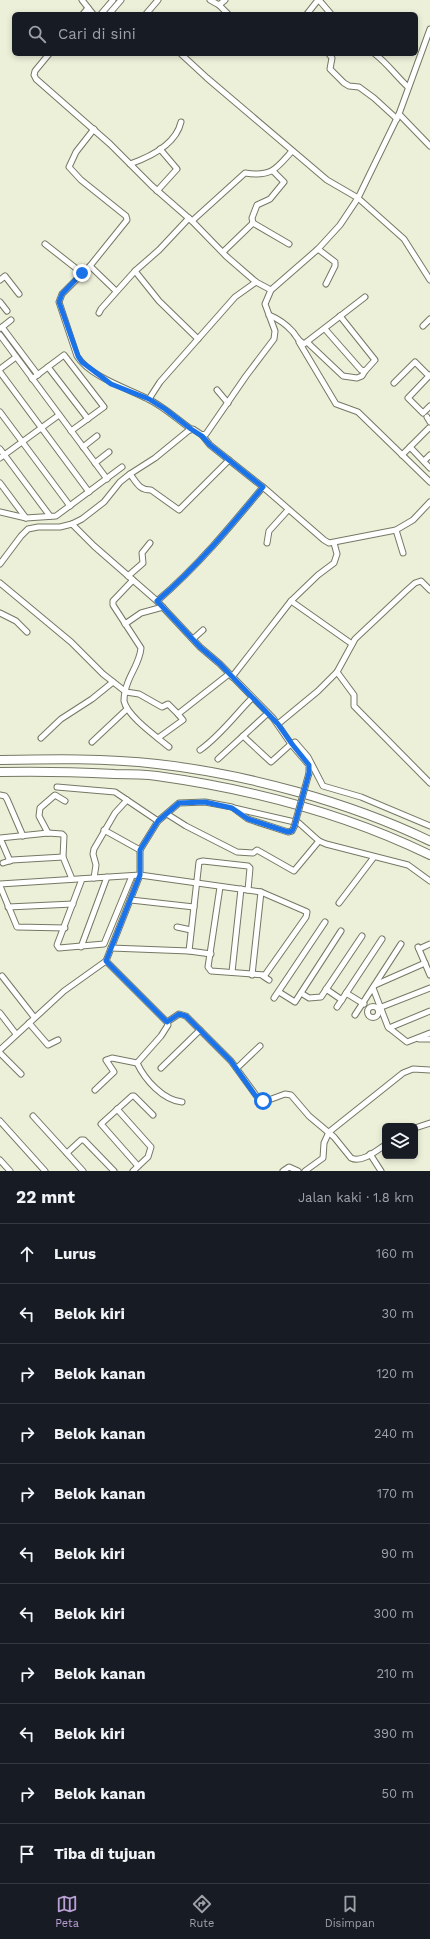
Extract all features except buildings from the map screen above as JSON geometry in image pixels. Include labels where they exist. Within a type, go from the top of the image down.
[{"type":"highway","points":[[0,760],[56,759],[157,764],[225,775],[293,791],[366,813],[430,841]]},
{"type":"highway","points":[[0,772],[58,770],[156,776],[222,787],[292,804],[365,827],[430,855]]},
{"type":"street","points":[[82,0],[91,12]]},
{"type":"street","points":[[103,12],[113,0]]},
{"type":"street","points":[[111,12],[121,0]]},
{"type":"street","points":[[148,12],[158,0]]},
{"type":"street","points":[[210,0],[219,5],[226,12]]},
{"type":"street","points":[[219,5],[225,0]]},
{"type":"street","points":[[309,12],[318,0],[329,12]]},
{"type":"street","points":[[85,12],[88,8]]},
{"type":"street","points":[[202,436],[209,429],[274,339],[275,331],[265,304],[271,290],[318,249],[340,225],[358,198],[398,117],[430,29]]},
{"type":"street","points":[[47,56],[35,71],[34,75],[36,79],[94,129],[256,282],[271,290]]},
{"type":"street","points":[[183,56],[292,151],[327,180],[358,198],[404,239],[430,280]]},
{"type":"street","points":[[332,56],[330,69],[344,83],[349,86],[359,87],[398,117],[430,146]]},
{"type":"street","points":[[378,56],[408,87]]},
{"type":"street","points":[[130,164],[160,149],[177,132],[180,122]]},
{"type":"street","points":[[94,129],[76,152],[69,167],[81,180],[126,216],[127,220],[90,266],[62,294],[59,302],[78,356],[82,362],[111,384],[149,399],[202,436],[228,460],[263,487],[324,540],[334,543],[396,530],[413,520],[430,502]]},
{"type":"street","points":[[158,191],[177,169],[160,149]]},
{"type":"street","points":[[99,313],[135,271],[245,173],[256,175],[274,172],[292,151]]},
{"type":"street","points":[[253,223],[252,218],[257,205],[270,198],[284,182],[274,172]]},
{"type":"street","points":[[253,223],[289,244]]},
{"type":"street","points":[[223,252],[253,223]]},
{"type":"street","points":[[44,244],[82,273]]},
{"type":"street","points":[[318,249],[335,262],[335,266],[326,284]]},
{"type":"street","points":[[90,266],[116,292]]},
{"type":"street","points":[[135,271],[159,301],[198,339]]},
{"type":"street","points":[[0,280],[5,276],[19,294]]},
{"type":"street","points":[[149,399],[160,382],[235,297],[256,282]]},
{"type":"street","points":[[299,342],[304,344],[307,342],[365,297]]},
{"type":"street","points":[[0,302],[7,311]]},
{"type":"street","points":[[269,316],[279,319],[294,333],[336,404],[358,412],[430,482]]},
{"type":"street","points":[[307,342],[343,376],[357,378],[362,376],[375,360],[340,316]]},
{"type":"street","points":[[423,326],[430,319]]},
{"type":"street","points":[[11,320],[1,328],[38,375]]},
{"type":"street","points":[[325,329],[361,370],[365,371]]},
{"type":"street","points":[[0,335],[106,479]]},
{"type":"street","points":[[32,379],[64,355],[104,407],[71,431]]},
{"type":"street","points":[[16,357],[0,370],[89,492]]},
{"type":"street","points":[[394,383],[415,362],[430,376],[408,398],[423,413],[430,406]]},
{"type":"street","points":[[48,367],[88,419]]},
{"type":"street","points":[[217,390],[228,403]]},
{"type":"street","points":[[0,412],[70,506]]},
{"type":"street","points":[[2,457],[59,415]]},
{"type":"street","points":[[402,455],[429,428]]},
{"type":"street","points":[[0,564],[28,529],[72,524],[82,519],[99,506],[130,474],[155,458],[191,429]]},
{"type":"street","points":[[83,447],[97,436]]},
{"type":"street","points":[[410,447],[430,468]]},
{"type":"street","points":[[0,449],[2,457],[50,516]]},
{"type":"street","points":[[95,463],[109,452]]},
{"type":"street","points":[[424,462],[430,455]]},
{"type":"street","points":[[130,474],[142,489],[146,491],[151,490],[179,510],[228,460]]},
{"type":"street","points":[[0,512],[26,518],[56,516],[122,467]]},
{"type":"street","points":[[0,483],[26,518]]},
{"type":"street","points":[[157,601],[195,566],[234,523],[263,487]]},
{"type":"street","points":[[267,543],[269,531],[288,510]]},
{"type":"street","points":[[72,524],[157,601],[268,713],[309,765],[309,773],[292,831],[288,832],[248,819],[232,808]]},
{"type":"street","points":[[396,530],[403,553]]},
{"type":"street","points":[[128,576],[143,563],[142,553],[150,543]]},
{"type":"street","points":[[178,714],[230,675],[291,601],[318,575],[334,563],[337,554],[334,543]]},
{"type":"street","points":[[133,580],[113,601],[115,610],[141,648],[141,655],[127,684],[124,700],[127,709],[147,730],[169,747]]},
{"type":"street","points":[[278,724],[318,691],[337,672],[352,644],[415,583],[421,582],[430,590]]},
{"type":"street","points":[[0,583],[71,642],[113,682],[126,692],[139,694],[162,707],[168,704],[183,720],[158,738]]},
{"type":"street","points":[[291,601],[352,644]]},
{"type":"street","points":[[125,624],[141,613],[163,607]]},
{"type":"street","points":[[0,613],[16,621],[27,632]]},
{"type":"street","points":[[193,639],[203,630]]},
{"type":"street","points":[[337,672],[354,695],[354,706],[430,783]]},
{"type":"street","points":[[41,738],[61,719],[92,699],[113,682]]},
{"type":"street","points":[[200,750],[214,740],[252,698]]},
{"type":"street","points":[[92,742],[127,709]]},
{"type":"street","points":[[218,759],[268,713]]},
{"type":"street","points":[[243,736],[271,762],[295,742],[308,757],[324,786],[361,797],[429,823]]},
{"type":"street","points":[[57,787],[115,792],[158,821]]},
{"type":"street","points":[[0,795],[6,796],[23,836]]},
{"type":"street","points":[[48,833],[39,816],[40,808],[55,795],[66,801]]},
{"type":"street","points":[[94,878],[96,865],[93,854],[94,849],[115,813],[127,800]]},
{"type":"street","points":[[0,1050],[64,991],[106,961],[140,875],[140,850],[158,821],[179,803],[205,802],[299,823],[319,841],[408,865],[430,881]]},
{"type":"street","points":[[167,814],[186,826],[237,852],[252,853],[257,850],[294,871],[319,841]]},
{"type":"street","points":[[104,830],[140,850]]},
{"type":"street","points":[[10,861],[0,838],[59,833],[64,836],[63,857],[72,879]]},
{"type":"street","points":[[3,862],[63,857]]},
{"type":"street","points":[[339,903],[374,857]]},
{"type":"street","points":[[189,951],[198,864],[200,861],[245,865],[250,868],[248,890]]},
{"type":"street","points":[[65,928],[17,928],[0,885],[140,875],[261,892],[307,912],[306,916],[263,976]]},
{"type":"street","points":[[82,879],[57,947],[101,945],[106,942],[132,876]]},
{"type":"street","points":[[81,947],[107,877]]},
{"type":"street","points":[[220,887],[208,967],[210,970],[263,976],[269,980]]},
{"type":"street","points":[[232,972],[241,889]]},
{"type":"street","points":[[252,975],[261,892]]},
{"type":"street","points":[[131,900],[194,907]]},
{"type":"street","points":[[8,907],[73,904]]},
{"type":"street","points":[[274,998],[325,922]]},
{"type":"street","points":[[177,928],[191,930]]},
{"type":"street","points":[[278,992],[295,1002],[341,931]]},
{"type":"street","points":[[301,993],[309,998],[321,997],[362,936]]},
{"type":"street","points":[[337,1008],[382,939]]},
{"type":"street","points":[[355,1015],[401,944]]},
{"type":"street","points":[[430,944],[418,948],[427,965],[430,975]]},
{"type":"street","points":[[111,948],[189,951],[211,954]]},
{"type":"street","points":[[106,961],[167,1022],[167,1028],[137,1063]]},
{"type":"street","points":[[373,987],[427,965]]},
{"type":"street","points":[[2,976],[34,1018]]},
{"type":"street","points":[[373,987],[379,1008],[389,1028],[408,1042],[430,1033]]},
{"type":"street","points":[[346,993],[369,1008],[379,1008],[430,988]]},
{"type":"street","points":[[326,989],[342,1000]]},
{"type":"street","points":[[369,1008],[368,1014],[374,1017],[377,1015],[379,1008]]},
{"type":"street","points":[[389,1028],[430,1011]]},
{"type":"street","points":[[0,1013],[16,1034]]},
{"type":"street","points":[[167,1022],[182,1014],[186,1016],[237,1068],[258,1098],[266,1101],[289,1094],[313,1120],[329,1132],[351,1158],[357,1160],[382,1147]]},
{"type":"street","points":[[29,1023],[48,1045],[58,1040]]},
{"type":"street","points":[[161,1068],[200,1030]]},
{"type":"street","points":[[416,1039],[430,1039]]},
{"type":"street","points":[[237,1068],[260,1046]]},
{"type":"street","points":[[0,1053],[21,1074]]},
{"type":"street","points":[[95,1090],[114,1072],[106,1062],[107,1060],[122,1059],[137,1063],[144,1074],[160,1092],[174,1101],[182,1102]]},
{"type":"street","points":[[305,1171],[323,1158],[324,1143],[329,1132],[407,1071],[417,1069],[430,1070]]},
{"type":"street","points":[[138,1166],[101,1124],[129,1098],[134,1096],[153,1116]]},
{"type":"street","points":[[117,1109],[151,1147],[148,1158],[133,1171]]},
{"type":"street","points":[[33,1116],[83,1171]]},
{"type":"street","points":[[0,1121],[45,1171]]},
{"type":"street","points":[[418,1127],[430,1123]]},
{"type":"street","points":[[67,1154],[81,1140],[84,1140],[114,1171]]},
{"type":"street","points":[[370,1154],[381,1171]]},
{"type":"street","points":[[0,1160],[10,1171]]},
{"type":"street","points":[[283,1171],[288,1167],[298,1171]]},
{"type":"route","points":[[82,273],[62,294],[59,302],[79,359],[111,384],[149,399],[165,409],[202,436],[210,445],[263,487],[234,523],[195,566],[157,601],[183,627],[200,647],[220,664],[278,724],[292,744],[305,758],[310,769],[294,827],[292,831],[288,832],[248,819],[232,808],[205,802],[179,803],[158,821],[140,850],[140,875],[106,961],[167,1022],[179,1014],[186,1016],[231,1061],[242,1074],[255,1095],[263,1101]]}]
